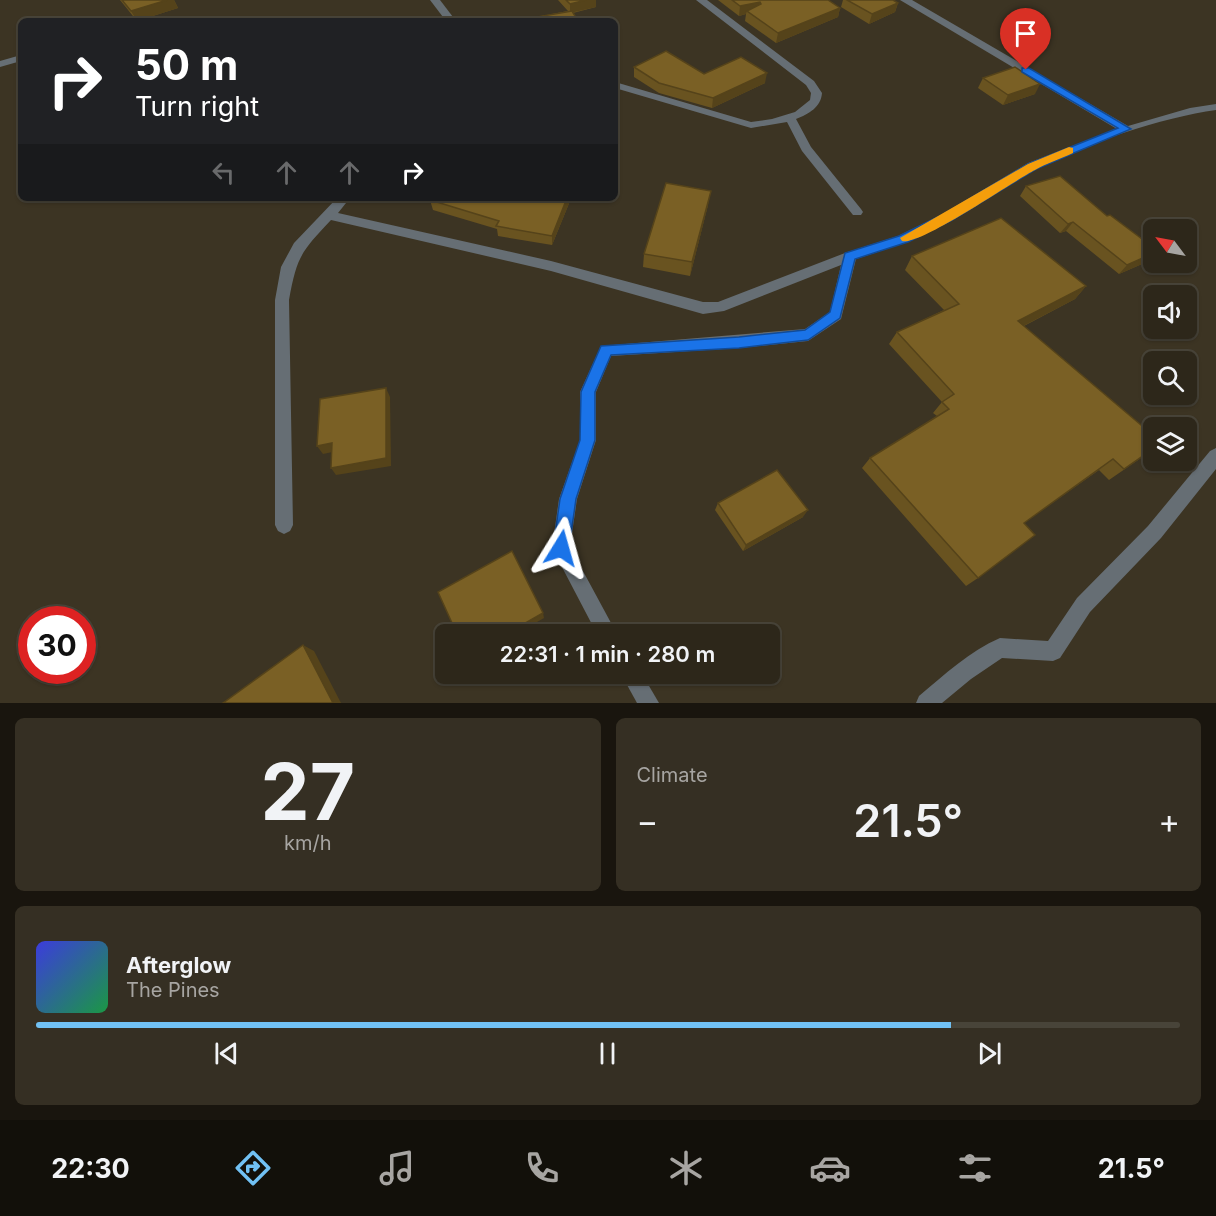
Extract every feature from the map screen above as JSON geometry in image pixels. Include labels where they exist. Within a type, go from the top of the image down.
[{"type":"street","points":[[435,0],[449,18]]},
{"type":"street","points":[[618,86],[738,123],[764,125],[790,118],[816,102],[817,89],[701,0]]},
{"type":"street","points":[[905,0],[1126,129]]},
{"type":"street","points":[[0,63],[18,59]]},
{"type":"street","points":[[328,214],[550,266],[703,308],[719,307],[850,256],[903,239],[948,217],[1032,166],[1126,129],[1194,110],[1216,107]]},
{"type":"street","points":[[790,118],[806,147],[857,212]]},
{"type":"street","points":[[284,525],[282,300],[288,267],[299,246],[341,201]]},
{"type":"street","points":[[602,624],[561,548],[568,499],[588,440],[588,392],[606,350],[739,342],[808,335],[836,315],[850,256]]},
{"type":"street","points":[[926,703],[964,672],[1000,648],[1053,651],[1065,627],[1080,606],[1145,542],[1216,456]]},
{"type":"street","points":[[637,684],[649,703]]},
{"type":"building","points":[[122,0],[167,0],[131,11]]},
{"type":"building","points":[[566,0],[586,0],[570,4]]},
{"type":"building","points":[[732,0],[828,0],[840,8],[778,33],[747,11],[761,4],[760,2],[740,6]]},
{"type":"building","points":[[847,0],[893,0],[898,3],[872,14]]},
{"type":"building","points":[[572,11],[576,18],[531,18]]},
{"type":"building","points":[[666,51],[704,74],[741,57],[767,73],[713,98],[659,83],[634,67]]},
{"type":"building","points":[[1015,67],[1040,84],[1008,95],[983,78]]},
{"type":"building","points":[[1060,176],[1107,216],[1110,215],[1143,240],[1143,258],[1127,265],[1073,222],[1068,224],[1026,186]]},
{"type":"building","points":[[666,183],[711,191],[692,262],[644,254]]},
{"type":"building","points":[[433,201],[566,201],[552,236],[496,226],[499,221]]},
{"type":"building","points":[[1001,218],[1086,286],[1018,321],[1143,427],[1143,456],[1124,469],[1113,459],[1024,523],[1035,535],[978,578],[870,458],[949,409],[942,402],[954,394],[897,332],[959,304],[912,256]]},
{"type":"building","points":[[386,388],[386,458],[331,468],[332,443],[317,446],[320,399]]},
{"type":"building","points":[[777,470],[808,510],[746,545],[718,503]]},
{"type":"building","points":[[512,551],[543,613],[524,624],[452,624],[438,592]]},
{"type":"building","points":[[303,645],[333,703],[223,703]]},
{"type":"slow traffic","points":[[906,238],[948,217],[1032,166],[1069,151]]},
{"type":"route","points":[[561,548],[568,499],[588,440],[588,392],[606,350],[739,342],[808,335],[836,315],[850,256],[903,239],[948,217],[1032,166],[1126,129],[1026,70]]}]
